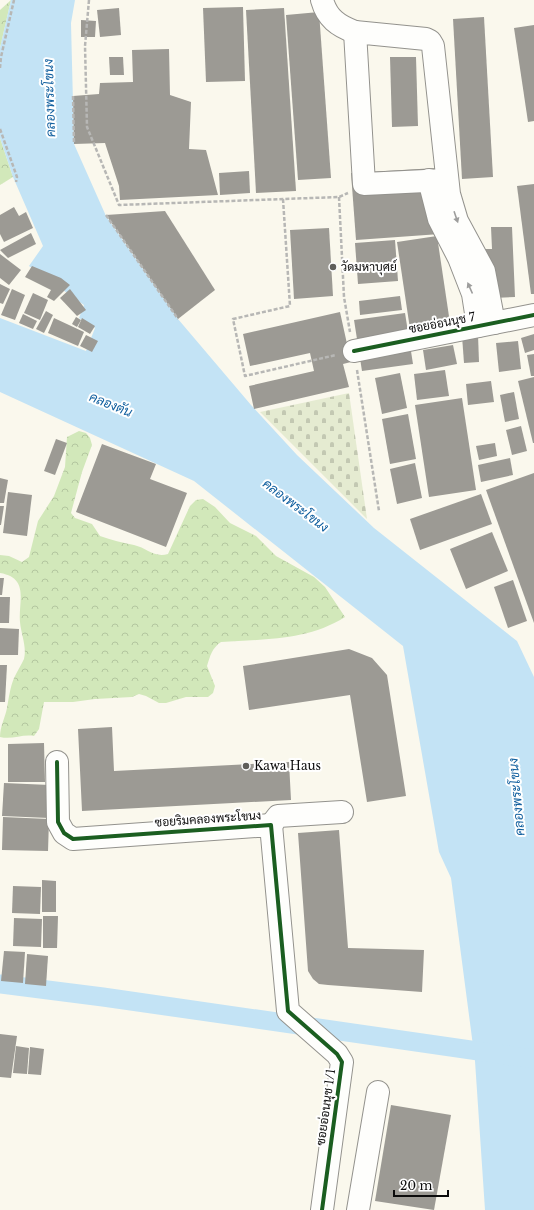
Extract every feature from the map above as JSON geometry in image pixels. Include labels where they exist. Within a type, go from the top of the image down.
[{"type":"street","points":[[322,0],[332,21],[340,27],[355,32],[430,41],[433,46],[438,180],[457,221],[484,271],[486,324]]},
{"type":"street","points":[[355,32],[364,184],[438,180]]},
{"type":"street","name":"ซอยอ่อนนุช 7","points":[[354,351],[534,315]]},
{"type":"street","name":"ซอยริมคลองพระโขนง","points":[[57,762],[58,822],[64,833],[73,839],[270,824],[286,1006]]},
{"type":"street","points":[[270,824],[278,816],[342,812]]},
{"type":"street","name":"ซอยอ่อนนุช 1/1","points":[[286,1006],[290,1015],[340,1057],[342,1062],[342,1076],[322,1210]]},
{"type":"street","points":[[358,1210],[378,1092]]},
{"type":"path","points":[[0,68],[1,57],[14,0]]},
{"type":"path","points":[[89,0],[85,46],[87,127],[119,205],[339,197],[364,184]]},
{"type":"path","points":[[73,96],[74,144]]},
{"type":"path","points":[[0,129],[17,177],[16,182]]},
{"type":"path","points":[[339,197],[344,297],[379,511]]},
{"type":"path","points":[[283,199],[290,306],[233,319],[245,376],[354,351]]},
{"type":"path","points":[[106,216],[178,319]]},
{"type":"green space","points":[[11,0],[0,48],[0,10]]},
{"type":"green space","points":[[0,138],[13,177],[0,185]]},
{"type":"green space","points":[[349,393],[367,519],[260,412]]},
{"type":"green space","points":[[79,431],[86,433],[90,438],[92,445],[82,472],[71,513],[75,518],[92,524],[100,536],[139,546],[155,554],[168,554],[190,506],[196,500],[203,499],[215,507],[230,523],[256,536],[276,556],[314,577],[325,587],[345,617],[316,631],[300,635],[269,639],[221,642],[213,650],[207,666],[215,686],[213,693],[208,697],[186,697],[166,703],[159,703],[139,694],[132,697],[73,702],[44,702],[39,729],[34,736],[9,738],[0,737],[14,678],[24,659],[25,650],[20,622],[21,599],[19,585],[16,580],[0,573],[0,555],[9,556],[22,562],[29,557],[38,521],[54,496],[65,467],[67,437]]},
{"type":"water","points":[[11,0],[75,0],[71,23],[74,144],[106,216],[178,319],[251,405],[297,455],[374,528],[517,641],[534,677],[534,1210],[485,1210],[475,1061],[451,878],[439,852],[403,646],[194,481],[0,392],[0,318],[86,351],[95,328],[79,318],[84,305],[29,266],[43,246],[13,177],[0,138],[0,48]]},
{"type":"building","points":[[243,7],[245,81],[206,82],[203,8]]},
{"type":"building","points":[[119,8],[121,35],[100,37],[97,10]]},
{"type":"building","points":[[284,8],[296,191],[256,193],[246,10]]},
{"type":"building","points":[[319,12],[331,178],[298,180],[286,15]]},
{"type":"building","points":[[484,17],[493,177],[462,179],[453,19]]},
{"type":"building","points":[[81,20],[96,21],[95,37],[81,37]]},
{"type":"building","points":[[534,25],[534,121],[528,122],[514,28]]},
{"type":"building","points":[[169,49],[170,95],[191,102],[189,149],[206,150],[218,195],[120,200],[119,186],[105,143],[74,144],[73,96],[99,94],[100,83],[133,82],[132,50]]},
{"type":"building","points":[[109,57],[123,57],[124,75],[110,75]]},
{"type":"building","points":[[390,57],[416,57],[418,126],[392,127]]},
{"type":"building","points":[[436,168],[440,234],[356,240],[351,173]]},
{"type":"building","points":[[249,171],[250,193],[220,195],[219,173]]},
{"type":"building","points":[[534,184],[534,294],[531,294],[517,186]]},
{"type":"building","points":[[14,207],[19,216],[26,212],[33,228],[4,242],[0,234],[0,215]]},
{"type":"building","points":[[165,211],[215,290],[178,319],[106,215]]},
{"type":"building","points":[[491,227],[512,227],[515,297],[493,298],[486,274],[485,249],[492,249]]},
{"type":"building","points":[[329,228],[333,296],[294,299],[290,230]]},
{"type":"building","points":[[31,233],[36,244],[8,258],[0,250]]},
{"type":"building","points":[[437,236],[453,343],[413,349],[397,242]]},
{"type":"building","points":[[395,240],[398,281],[358,284],[355,243]]},
{"type":"building","points":[[0,254],[21,270],[9,285],[0,278]]},
{"type":"building","points":[[32,266],[61,278],[70,285],[54,301],[47,297],[51,290],[25,277]]},
{"type":"building","points":[[0,284],[10,289],[3,304],[0,303]]},
{"type":"building","points":[[12,289],[25,295],[15,320],[1,315]]},
{"type":"building","points":[[70,289],[86,310],[77,316],[60,298]]},
{"type":"building","points":[[33,293],[48,300],[40,320],[24,313]]},
{"type":"building","points":[[400,296],[402,310],[360,315],[359,301]]},
{"type":"building","points":[[46,311],[53,315],[44,333],[36,329]]},
{"type":"building","points":[[340,312],[351,362],[343,364],[349,387],[254,409],[249,386],[314,371],[310,353],[250,366],[243,334]]},
{"type":"building","points":[[405,313],[413,364],[362,371],[354,320]]},
{"type":"building","points":[[23,314],[37,321],[33,329],[19,323]]},
{"type":"building","points":[[76,317],[81,320],[77,327],[72,324]]},
{"type":"building","points":[[54,318],[84,332],[78,346],[48,333]]},
{"type":"building","points":[[82,318],[95,326],[90,334],[78,327]]},
{"type":"building","points":[[534,334],[534,350],[525,353],[521,338]]},
{"type":"building","points":[[86,335],[98,341],[92,352],[80,346]]},
{"type":"building","points":[[478,335],[479,362],[464,363],[462,336]]},
{"type":"building","points":[[518,341],[521,369],[499,372],[496,343]]},
{"type":"building","points":[[453,345],[457,364],[426,370],[423,350]]},
{"type":"building","points":[[534,354],[534,376],[531,376],[527,355]]},
{"type":"building","points":[[445,370],[449,396],[417,400],[414,374]]},
{"type":"building","points":[[400,373],[407,408],[382,414],[375,378]]},
{"type":"building","points":[[534,377],[534,443],[533,443],[518,381]]},
{"type":"building","points":[[491,381],[494,402],[468,405],[466,384]]},
{"type":"building","points":[[514,392],[519,419],[505,422],[500,395]]},
{"type":"building","points":[[462,398],[476,490],[429,497],[415,405]]},
{"type":"building","points":[[408,414],[416,459],[390,464],[382,419]]},
{"type":"building","points":[[521,426],[527,451],[512,455],[506,430]]},
{"type":"building","points":[[56,439],[67,443],[55,475],[44,471]]},
{"type":"building","points":[[495,443],[497,456],[479,460],[476,446]]},
{"type":"building","points":[[102,444],[156,464],[150,479],[187,493],[166,547],[76,512]]},
{"type":"building","points":[[510,458],[513,475],[481,482],[478,465]]},
{"type":"building","points":[[415,463],[422,498],[397,504],[390,469]]},
{"type":"building","points":[[534,473],[534,623],[486,490]]},
{"type":"building","points":[[0,478],[8,480],[4,503],[0,503]]},
{"type":"building","points":[[8,492],[32,495],[27,536],[3,533]]},
{"type":"building","points":[[481,494],[492,524],[420,550],[410,519]]},
{"type":"building","points":[[0,506],[4,506],[1,525],[0,525]]},
{"type":"building","points":[[492,532],[508,571],[466,589],[450,549]]},
{"type":"building","points":[[0,578],[4,578],[2,595],[0,595]]},
{"type":"building","points":[[513,580],[527,621],[508,628],[494,587]]},
{"type":"building","points":[[0,597],[10,597],[9,623],[0,623]]},
{"type":"building","points":[[0,628],[19,629],[18,655],[0,655]]},
{"type":"building","points":[[349,649],[372,658],[387,675],[406,796],[367,802],[350,695],[249,710],[243,666]]},
{"type":"building","points":[[0,665],[7,665],[5,702],[0,702]]},
{"type":"building","name":"Kawa Haus","points":[[112,727],[114,771],[289,762],[291,800],[82,811],[78,729]]},
{"type":"building","points":[[44,743],[45,782],[8,782],[8,744]]},
{"type":"building","points":[[4,783],[50,785],[49,818],[2,816]]},
{"type":"building","points":[[3,817],[49,819],[48,851],[2,850]]},
{"type":"building","points":[[339,830],[348,948],[424,950],[422,992],[319,984],[313,979],[308,971],[298,833]]},
{"type":"building","points":[[42,880],[56,881],[56,912],[42,912]]},
{"type":"building","points":[[13,886],[41,887],[40,914],[12,913]]},
{"type":"building","points":[[43,916],[58,916],[57,948],[43,948]]},
{"type":"building","points":[[14,918],[42,919],[41,947],[13,946]]},
{"type":"building","points":[[4,951],[25,952],[23,983],[1,981]]},
{"type":"building","points":[[27,954],[48,956],[46,986],[25,984]]},
{"type":"building","points":[[0,1034],[17,1036],[11,1078],[0,1077]]},
{"type":"building","points":[[16,1046],[29,1048],[27,1074],[13,1073]]},
{"type":"building","points":[[30,1047],[44,1049],[41,1075],[28,1074]]},
{"type":"building","points":[[391,1105],[451,1115],[434,1210],[375,1201]]},
{"type":"waterway","points":[[0,984],[103,997],[534,1059]]},
{"type":"cycle path","points":[[354,351],[534,315]]},
{"type":"cycle path","points":[[57,762],[58,822],[64,833],[73,839],[271,825],[288,1011],[337,1054],[342,1062],[322,1210]]},
{"type":"place","name":"วัดมหาบุศย์","points":[[333,267]]},
{"type":"place","name":"Kawa Haus","points":[[246,766]]},
{"type":"water label","name":"คลองพระโขนง","points":[[49,98]]},
{"type":"water label","name":"คลองตัน","points":[[111,404]]},
{"type":"water label","name":"คลองพระโขนง","points":[[296,505]]},
{"type":"water label","name":"คลองพระโขนง","points":[[516,797]]}]
